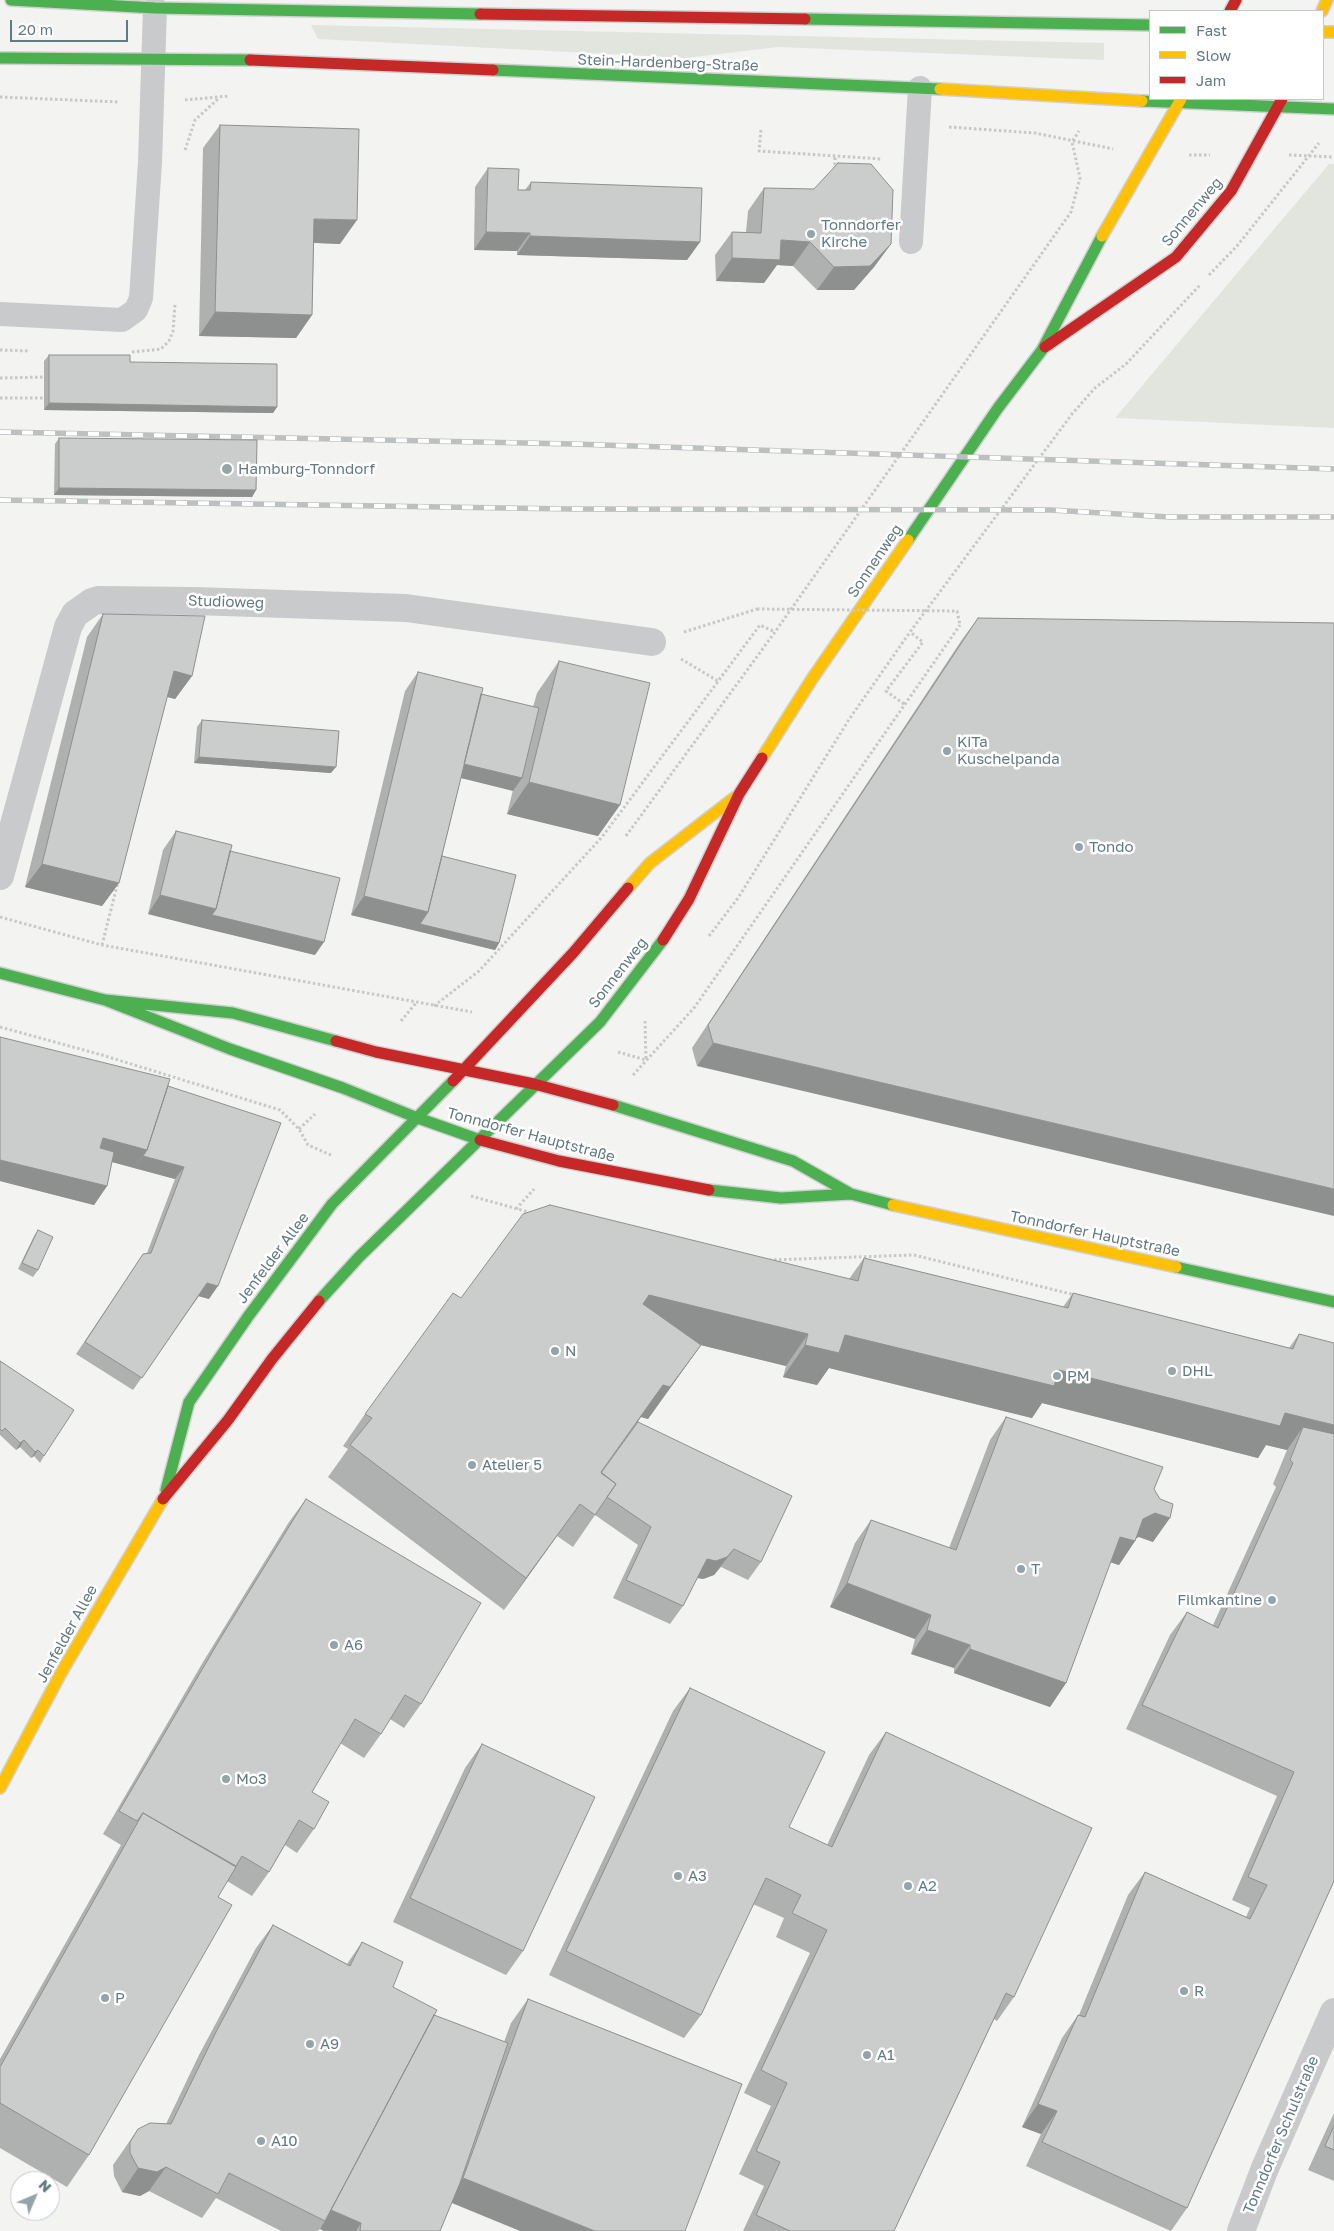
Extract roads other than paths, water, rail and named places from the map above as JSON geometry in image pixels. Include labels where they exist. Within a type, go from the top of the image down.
[{"type":"main road","points":[[11,0],[155,8],[1149,25]]},
{"type":"main road","name":"Stein-Hardenberg-Straße","points":[[0,58],[258,60],[1149,99]]},
{"type":"main road","name":"Stein-Hardenberg-Straße","points":[[1159,100],[1280,103],[1334,108]]},
{"type":"main road","name":"Sonnenweg","points":[[478,1139],[600,1022],[662,942],[689,899],[739,794],[812,679],[998,408],[1042,350],[1116,210],[1179,101]]},
{"type":"main road","name":"Sonnenweg","points":[[1042,350],[1176,257],[1231,190],[1280,103]]},
{"type":"main road","name":"Sonnenweg","points":[[463,1071],[573,953],[650,863],[739,794]]},
{"type":"main road","name":"Tonndorfer Hauptstraße","points":[[0,973],[105,1000],[230,1049],[344,1088],[415,1117],[478,1139],[559,1161],[698,1189],[781,1198],[851,1194]]},
{"type":"main road","name":"Tonndorfer Hauptstraße","points":[[105,1000],[233,1013],[376,1052],[534,1084],[656,1117],[793,1161],[851,1194],[876,1202],[1334,1302]]},
{"type":"main road","name":"Jenfelder Allee","points":[[164,1498],[189,1402],[252,1310],[326,1212],[415,1117],[463,1071]]},
{"type":"main road","name":"Jenfelder Allee","points":[[0,1788],[61,1673],[164,1498],[228,1420],[272,1360],[326,1292],[395,1220],[478,1139]]},
{"type":"street","name":"Studioweg","points":[[0,876],[68,627],[75,614],[92,602],[98,600],[194,601],[406,608],[652,642]]},
{"type":"street","name":"Tonndorfer Schulstraße","points":[[1241,2231],[1265,2168],[1334,2012]]},
{"type":"lane","points":[[0,314],[122,320],[136,310],[140,298],[152,102],[155,8]]},
{"type":"lane","points":[[911,242],[920,88]]},
{"type":"railway","points":[[0,432],[572,444],[1334,469]]},
{"type":"railway","points":[[0,500],[569,509],[1051,510],[1169,517],[1334,517]]},
{"type":"place","name":"Tonndorfer Kirche","points":[[811,234]]},
{"type":"place","name":"Hamburg-Tonndorf","points":[[227,469]]},
{"type":"place","name":"KiTa Kuschelpanda","points":[[947,751]]},
{"type":"place","name":"Tondo","points":[[1079,847]]},
{"type":"place","name":"N","points":[[555,1351]]},
{"type":"place","name":"DHL","points":[[1172,1371]]},
{"type":"place","name":"PM","points":[[1057,1376]]},
{"type":"place","name":"Atelier 5","points":[[472,1465]]},
{"type":"place","name":"T","points":[[1021,1569]]},
{"type":"place","name":"Filmkantine","points":[[1272,1600]]},
{"type":"place","name":"A6","points":[[334,1645]]},
{"type":"place","name":"Mo3","points":[[226,1779]]},
{"type":"place","name":"A3","points":[[678,1876]]},
{"type":"place","name":"A2","points":[[908,1886]]},
{"type":"place","name":"R","points":[[1184,1991]]},
{"type":"place","name":"P","points":[[105,1998]]},
{"type":"place","name":"A9","points":[[310,2044]]},
{"type":"place","name":"A1","points":[[867,2055]]},
{"type":"place","name":"A10","points":[[261,2141]]}]
